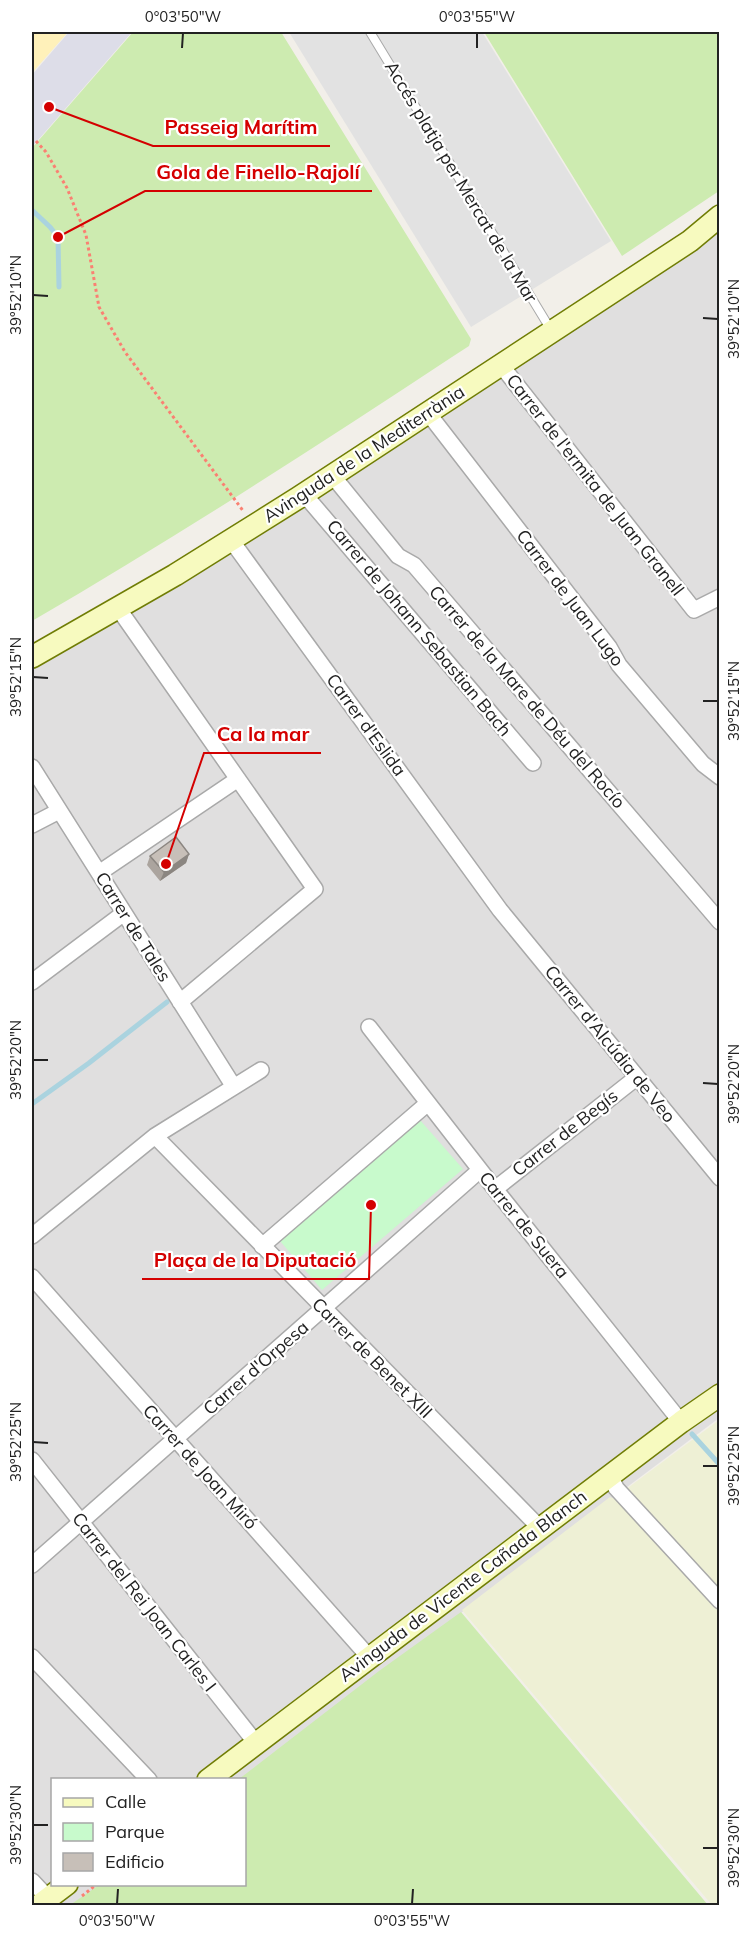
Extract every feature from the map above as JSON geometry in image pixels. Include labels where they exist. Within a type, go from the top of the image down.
[{"type":"street","name":"Avinguda de la Mediterrània","points":[[32,657],[118,608],[304,494],[690,241],[720,216]]},
{"type":"street","name":"Avinguda de la Mediterrània","points":[[690,241],[720,230]]},
{"type":"street","name":"Carrer de l'ermita de Juan Granell","points":[[501,365],[694,610],[720,597]]},
{"type":"street","name":"Carrer de Juan Lugo","points":[[429,412],[609,647],[619,665],[703,764],[720,777]]},
{"type":"street","name":"Carrer de la Mare de Déu del Rocío","points":[[332,475],[398,556],[414,565],[720,922]]},
{"type":"street","name":"Carrer de Johann Sebastian Bach","points":[[304,494],[533,763]]},
{"type":"street","name":"Carrer d'Eslida","points":[[231,540],[500,910]]},
{"type":"street","points":[[118,608],[315,889],[180,1002]]},
{"type":"street","name":"Carrer de Tales","points":[[32,767],[234,1087]]},
{"type":"street","points":[[99,873],[238,779]]},
{"type":"street","points":[[32,825],[59,811]]},
{"type":"street","name":"Carrer d'Alcúdia de Veo","points":[[500,910],[636,1078],[714,1160],[720,1178]]},
{"type":"street","points":[[32,982],[124,913]]},
{"type":"street","name":"Carrer de Suera","points":[[369,1027],[681,1422]]},
{"type":"street","points":[[32,1236],[155,1136],[261,1070]]},
{"type":"street","name":"Carrer de Begís","points":[[495,1189],[636,1078]]},
{"type":"street","points":[[262,1246],[428,1103]]},
{"type":"street","name":"Carrer de Benet XIII","points":[[155,1136],[322,1309],[540,1528]]},
{"type":"street","name":"Carrer d'Orpesa","points":[[32,1565],[480,1170]]},
{"type":"street","name":"Carrer de Joan Miró","points":[[32,1277],[369,1657]]},
{"type":"street","name":"Avinguda de Vicente Cañada Blanch","points":[[209,1778],[540,1528],[613,1482],[681,1422],[720,1395]]},
{"type":"street","name":"Carrer del Rei Joan Carles I","points":[[32,1460],[256,1743]]},
{"type":"street","points":[[613,1482],[720,1601]]},
{"type":"street","points":[[32,1657],[148,1778]]},
{"type":"street","points":[[32,1881],[43,1902],[64,1886]]},
{"type":"lane","name":"Accés platja per Mercat de la Mar","points":[[370,32],[551,332]]},
{"type":"path","points":[[36,141],[46,152],[67,188],[86,235],[99,307],[125,352],[246,515]]},
{"type":"shaded area","points":[[69,32],[132,32],[32,147],[32,75]]},
{"type":"shaded area","points":[[289,32],[482,32],[611,241],[471,327]]},
{"type":"shaded area","points":[[719,209],[719,1418],[245,1778],[51,1778],[51,1886],[106,1886],[80,1906],[32,1905],[32,645],[244,523]]},
{"type":"green space","points":[[133,32],[281,32],[471,339],[469,346],[296,459],[139,558],[32,621],[32,148]]},
{"type":"green space","points":[[484,32],[719,32],[719,191],[622,256]]},
{"type":"green space","points":[[420,1120],[463,1169],[322,1290],[280,1241]]},
{"type":"green space","points":[[719,1420],[719,1593],[625,1490]]},
{"type":"green space","points":[[610,1497],[617,1500],[719,1610],[719,1905],[712,1905],[462,1610]]},
{"type":"green space","points":[[461,1612],[708,1905],[70,1905],[98,1886],[246,1886],[246,1778],[240,1778],[379,1671]]},
{"type":"sand","points":[[32,32],[68,32],[32,73]]},
{"type":"building","points":[[176,837],[189,854],[164,872],[150,856]]},
{"type":"waterway","points":[[32,210],[58,237],[59,287]]},
{"type":"waterway","points":[[32,1104],[167,1002]]},
{"type":"waterway","points":[[692,1434],[720,1465]]},
{"type":"place","name":"Passeig Marítim","points":[[49,107]]},
{"type":"place","name":"Gola de Finello-Rajolí","points":[[58,237]]},
{"type":"place","name":"Ca la mar","points":[[166,864]]},
{"type":"place","name":"Plaça de la Diputació","points":[[371,1205]]}]
